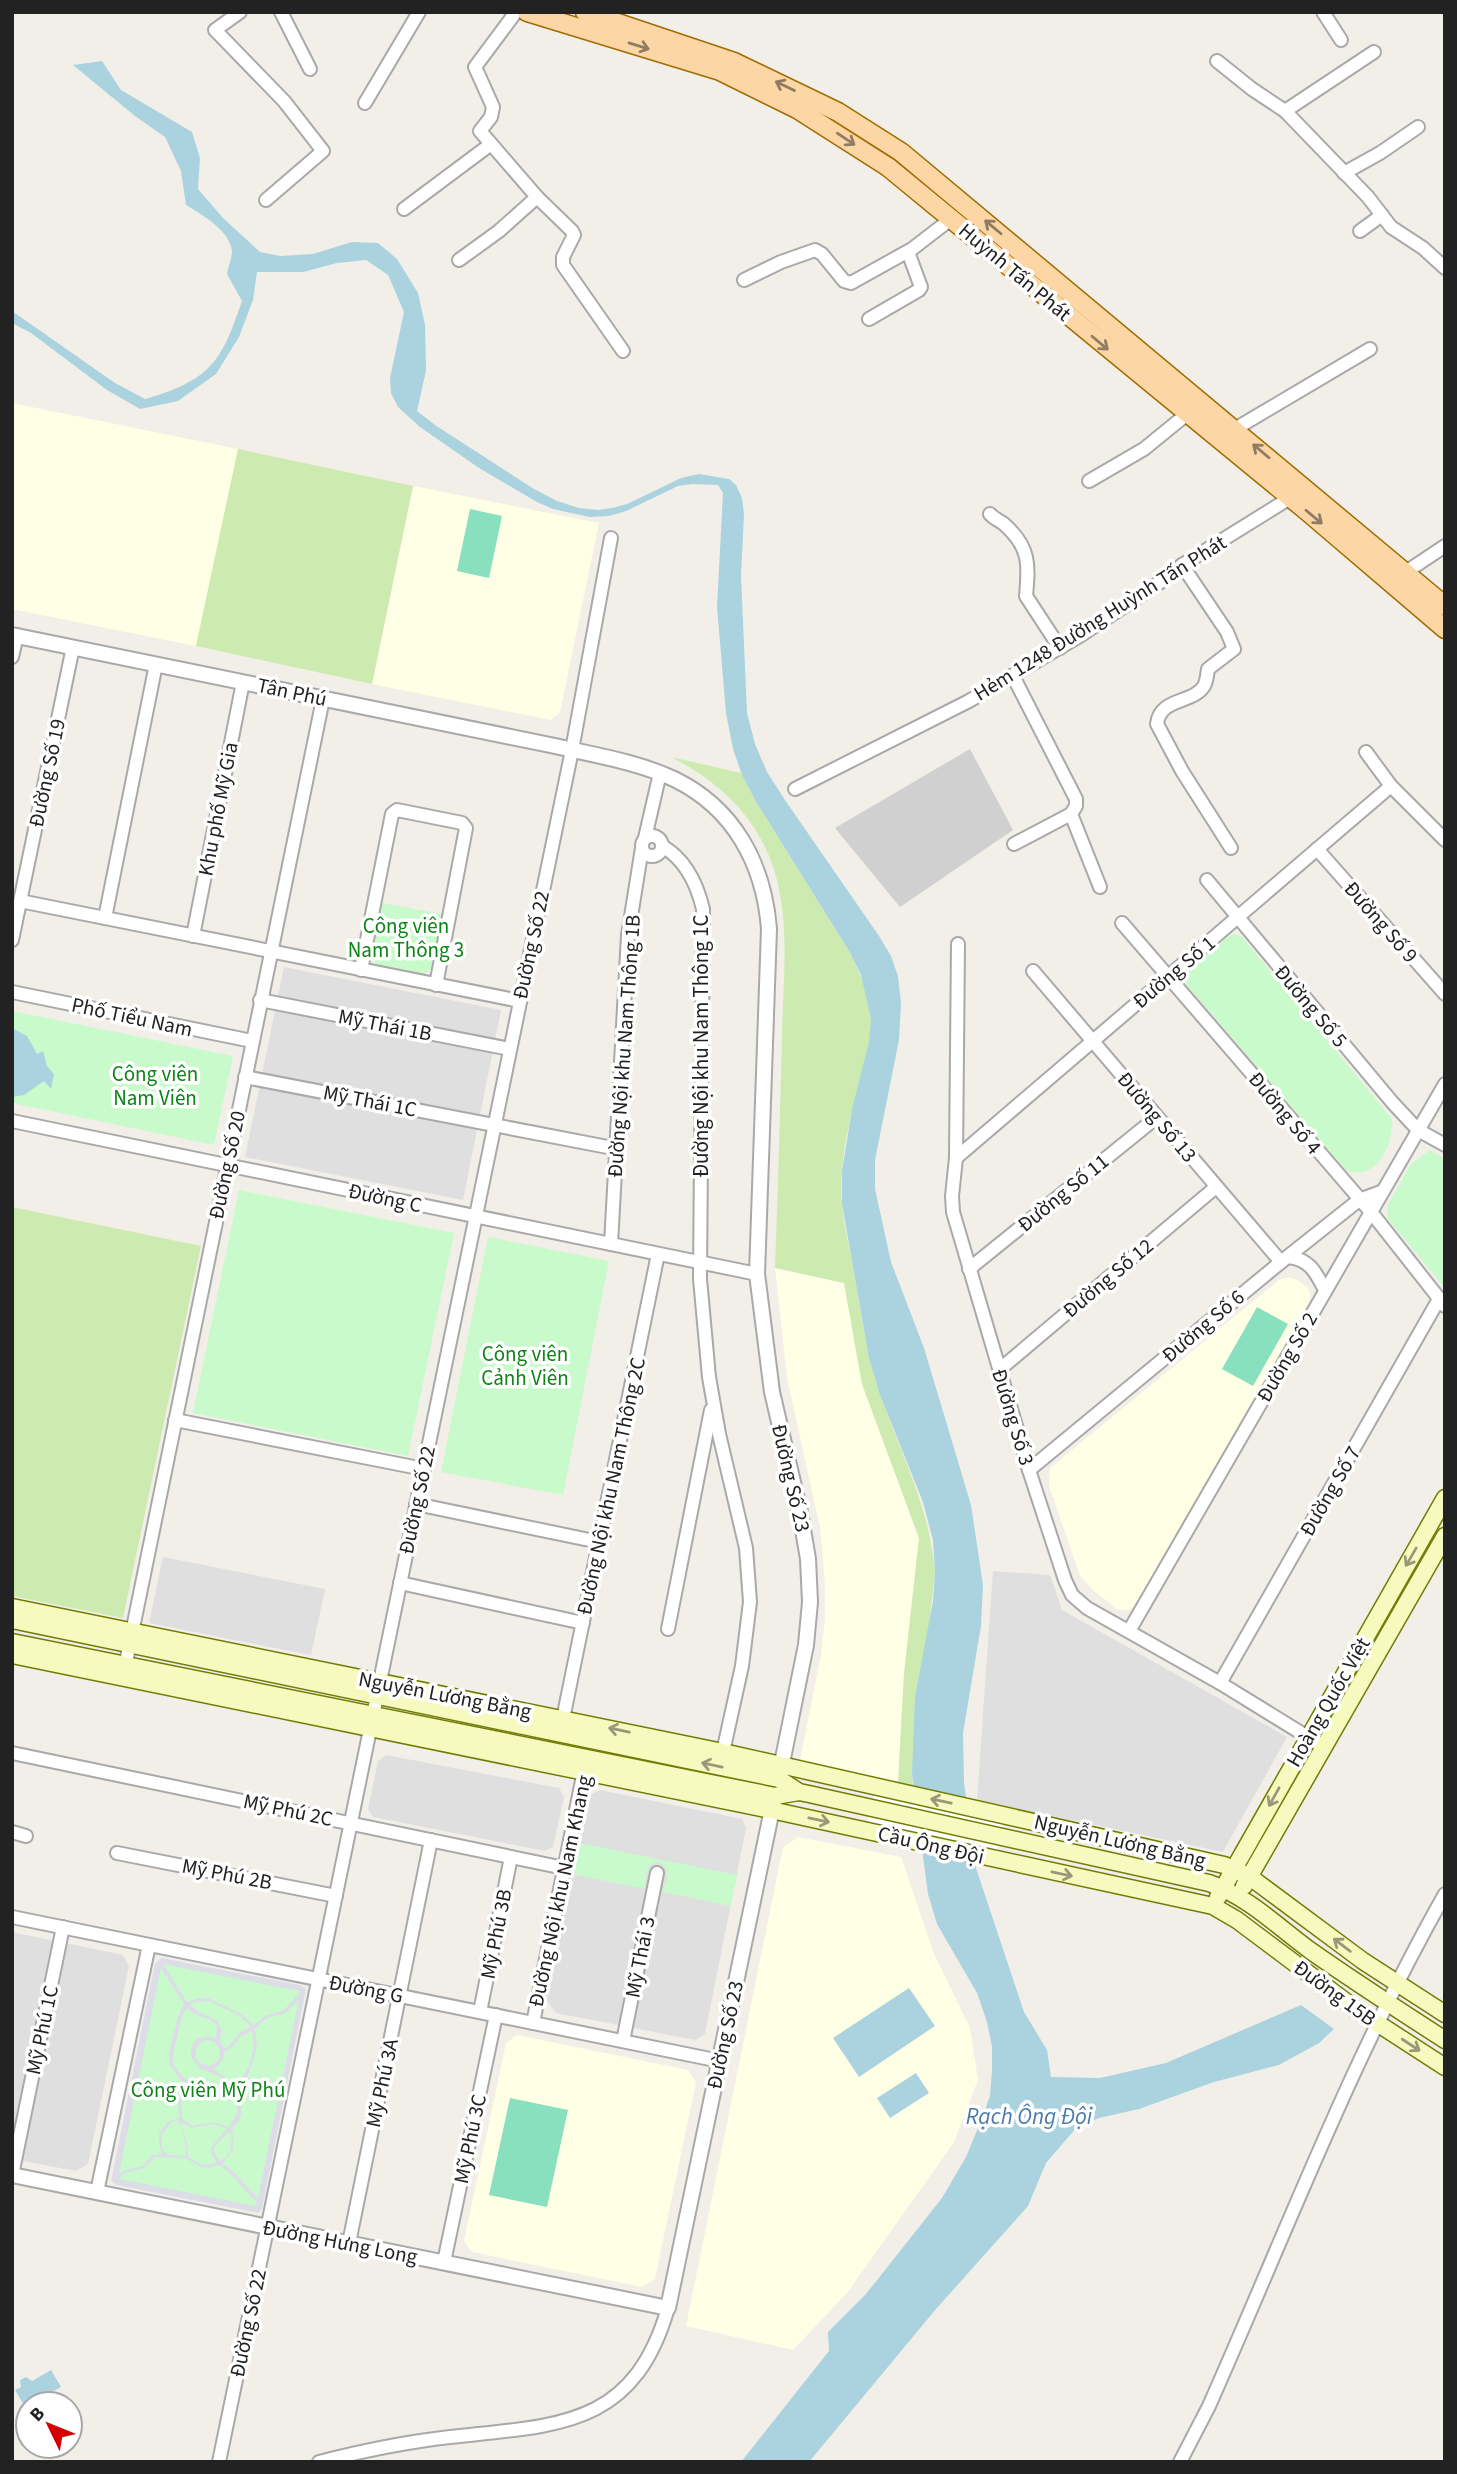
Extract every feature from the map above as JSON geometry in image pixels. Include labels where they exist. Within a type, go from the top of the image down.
[{"type":"main road","name":"Huỳnh Tấn Phát","points":[[528,12],[615,24],[734,62],[838,112],[901,152],[1235,429],[1297,493],[1445,629]]},
{"type":"main road","name":"Huỳnh Tấn Phát","points":[[585,12],[720,71],[797,109],[888,167],[1187,415],[1405,572],[1445,606]]},
{"type":"main road","points":[[1076,322],[1089,309]]},
{"type":"main road","name":"Hoàng Quốc Việt","points":[[1213,1906],[1445,1498]]},
{"type":"main road","name":"Hoàng Quốc Việt","points":[[1228,1914],[1445,1536]]},
{"type":"main road","name":"Nguyễn Lương Bằng","points":[[12,1607],[131,1638]]},
{"type":"main road","name":"Nguyễn Lương Bằng","points":[[12,1620],[131,1638],[780,1772],[877,1787],[1234,1868],[1250,1877]]},
{"type":"main road","name":"Nguyễn Lương Bằng","points":[[12,1642],[124,1671],[773,1803],[867,1830]]},
{"type":"main road","name":"Nguyễn Lương Bằng","points":[[12,1655],[124,1671]]},
{"type":"main road","name":"Nguyễn Lương Bằng","points":[[379,1688],[563,1719],[723,1752],[780,1772],[799,1792],[872,1809]]},
{"type":"main road","name":"Nguyễn Lương Bằng","points":[[773,1803],[799,1792]]},
{"type":"main road","name":"Cầu Ông Đội","points":[[872,1809],[1000,1837]]},
{"type":"main road","name":"Cầu Ông Đội","points":[[867,1830],[996,1859]]},
{"type":"main road","name":"Nguyễn Lương Bằng","points":[[1000,1837],[1195,1880],[1223,1888],[1238,1896]]},
{"type":"main road","name":"Nguyễn Lương Bằng","points":[[996,1859],[1213,1906],[1228,1914]]},
{"type":"main road","name":"Đường 15B","points":[[1250,1877],[1397,1984],[1445,2014]]},
{"type":"main road","name":"Đường 15B","points":[[1238,1896],[1387,2004],[1445,2040]]},
{"type":"main road","name":"Đường 15B","points":[[1228,1914],[1337,1996],[1445,2067]]},
{"type":"street","points":[[240,12],[215,30],[284,101],[323,151],[266,200]]},
{"type":"street","points":[[281,12],[310,69]]},
{"type":"street","points":[[365,103],[419,12]]},
{"type":"street","points":[[516,12],[475,67],[493,107],[491,117],[480,131],[574,235],[563,257],[563,265],[622,351]]},
{"type":"street","points":[[1323,12],[1341,40]]},
{"type":"street","points":[[1285,111],[1374,52]]},
{"type":"street","points":[[1217,61],[1285,111],[1398,233],[1423,248],[1440,264]]},
{"type":"street","points":[[1344,173],[1418,127]]},
{"type":"street","points":[[404,209],[491,144]]},
{"type":"street","points":[[459,260],[499,231],[537,197]]},
{"type":"street","points":[[1360,231],[1382,215]]},
{"type":"street","points":[[744,280],[781,262],[815,250],[822,254],[844,281],[851,283],[908,252],[951,219]]},
{"type":"street","points":[[869,319],[921,287],[908,252]]},
{"type":"street","points":[[1235,429],[1370,349]]},
{"type":"street","points":[[1089,481],[1144,449],[1187,415]]},
{"type":"street","name":"Hẻm 1248 Đường Huỳnh Tấn Phát","points":[[795,789],[1013,676],[1297,493]]},
{"type":"street","points":[[990,514],[1004,525],[1025,550],[1028,581],[1026,596],[1060,648]]},
{"type":"street","name":"Đường Số 22","points":[[219,2462],[572,750],[611,538]]},
{"type":"street","points":[[1405,572],[1445,546]]},
{"type":"street","points":[[1182,565],[1227,632],[1234,649],[1208,669],[1202,689],[1170,705],[1160,715],[1157,724],[1176,761],[1231,848]]},
{"type":"street","points":[[12,657],[15,635]]},
{"type":"street","name":"Tân Phú","points":[[15,635],[572,750]]},
{"type":"street","name":"Đường Số 19","points":[[12,940],[73,647]]},
{"type":"street","points":[[105,918],[156,664]]},
{"type":"street","points":[[1013,676],[1076,799],[1076,806],[1071,814],[1014,844]]},
{"type":"street","name":"Khu phố Mỹ Gia","points":[[193,936],[243,682]]},
{"type":"street","name":"Đường Số 20","points":[[124,1671],[323,699]]},
{"type":"street","name":"Đường Số 23","points":[[572,750],[660,773],[692,789],[722,814],[747,849],[764,889],[769,948],[757,1274],[772,1392],[800,1512],[809,1578],[809,1625],[806,1645],[668,2308]]},
{"type":"street","points":[[1366,752],[1391,786],[1445,840]]},
{"type":"street","name":"Đường Nội khu Nam Thông 1B","points":[[611,1244],[628,934],[660,773]]},
{"type":"street","name":"Đường Số 1","points":[[956,1157],[1391,786]]},
{"type":"street","points":[[361,970],[392,814],[397,810],[462,823],[466,828],[436,985]]},
{"type":"street","points":[[1071,814],[1100,887]]},
{"type":"street","name":"Đường Nội khu Nam Thông 1C","points":[[644,843],[646,853],[654,855],[662,846],[677,858],[692,878],[705,920],[699,1262],[705,1348],[713,1402],[746,1548],[750,1602],[742,1665],[723,1752]]},
{"type":"street","name":"Đường Số 9","points":[[1317,849],[1445,994]]},
{"type":"street","name":"Đường Số 5","points":[[1207,880],[1392,1102],[1418,1130],[1445,1145]]},
{"type":"street","points":[[20,901],[520,1001]]},
{"type":"street","name":"Đường Số 4","points":[[1122,923],[1371,1212],[1442,1302]]},
{"type":"street","name":"Đường Số 3","points":[[958,944],[953,1204],[999,1370],[1065,1580],[1072,1595],[1087,1608],[1220,1683],[1324,1746]]},
{"type":"street","name":"Đường Số 13","points":[[1033,971],[1216,1187],[1284,1259],[1297,1258],[1313,1268],[1325,1290]]},
{"type":"street","name":"Phố Tiểu Nam","points":[[12,992],[252,1041]]},
{"type":"street","name":"Mỹ Thái 1B","points":[[260,1000],[510,1049]]},
{"type":"street","name":"Mỹ Thái 1C","points":[[245,1077],[618,1149]]},
{"type":"street","name":"Đường Số 2","points":[[1129,1631],[1445,1084]]},
{"type":"street","name":"Đường Số 11","points":[[969,1269],[1157,1117]]},
{"type":"street","name":"Đường C","points":[[12,1121],[757,1274]]},
{"type":"street","name":"Đường Số 12","points":[[999,1370],[1216,1187]]},
{"type":"street","name":"Đường Số 6","points":[[1029,1470],[1284,1259],[1359,1200],[1383,1191]]},
{"type":"street","name":"Đường Nội khu Nam Thông 2C","points":[[563,1719],[658,1254]]},
{"type":"street","name":"Đường Số 7","points":[[1220,1683],[1442,1302]]},
{"type":"street","points":[[668,1629],[713,1402]]},
{"type":"street","points":[[175,1420],[424,1469]]},
{"type":"street","points":[[416,1504],[599,1542]]},
{"type":"street","points":[[400,1583],[583,1623]]},
{"type":"street","name":"Mỹ Phú 2C","points":[[12,1753],[565,1868]]},
{"type":"street","name":"Đường Nội khu Nam Khang","points":[[533,2023],[585,1766]]},
{"type":"street","points":[[12,1832],[26,1836]]},
{"type":"street","name":"Mỹ Phú 3A","points":[[349,2243],[431,1840]]},
{"type":"street","name":"Mỹ Phú 2B","points":[[117,1853],[336,1896]]},
{"type":"street","name":"Mỹ Phú 3B","points":[[481,2012],[511,1857]]},
{"type":"street","name":"Mỹ Thái 3","points":[[623,2041],[657,1873]]},
{"type":"street","points":[[1180,2462],[1209,2406],[1377,2024],[1445,1894]]},
{"type":"street","name":"Đường G","points":[[12,1917],[720,2061]]},
{"type":"street","name":"Mỹ Phú 1C","points":[[12,2175],[63,1927]]},
{"type":"street","points":[[97,2192],[149,1945]]},
{"type":"street","name":"Mỹ Phú 3C","points":[[443,2263],[496,2015]]},
{"type":"street","name":"Đường Hưng Long","points":[[12,2175],[668,2308]]},
{"type":"street","points":[[319,2462],[411,2443],[533,2429],[575,2419],[607,2402],[636,2374],[658,2340],[668,2308]]},
{"type":"shaded area","points":[[12,403],[238,449],[196,646],[12,609]]},
{"type":"shaded area","points":[[413,486],[599,523],[560,712],[551,720],[372,684]]},
{"type":"shaded area","points":[[970,749],[1013,830],[900,907],[835,828]]},
{"type":"shaded area","points":[[284,967],[501,1010],[463,1200],[245,1157]]},
{"type":"shaded area","points":[[775,1268],[844,1283],[862,1384],[919,1538],[904,1674],[898,1784],[800,1761],[821,1654],[825,1584],[820,1528],[787,1378]]},
{"type":"shaded area","points":[[1289,1277],[1308,1288],[1309,1302],[1134,1607],[1118,1610],[1080,1576],[1049,1486],[1050,1468],[1279,1280]]},
{"type":"shaded area","points":[[163,1557],[325,1589],[311,1655],[149,1623]]},
{"type":"shaded area","points":[[993,1571],[1050,1575],[1062,1610],[1287,1737],[1223,1852],[977,1800]]},
{"type":"shaded area","points":[[386,1755],[559,1788],[564,1797],[553,1847],[545,1851],[373,1817],[368,1809],[378,1761]]},
{"type":"shaded area","points":[[600,1790],[742,1819],[746,1828],[705,2034],[695,2040],[556,2013],[547,2001],[588,1796]]},
{"type":"shaded area","points":[[798,1837],[901,1857],[934,1954],[970,2028],[978,2080],[954,2142],[847,2293],[793,2350],[686,2326],[783,1847]]},
{"type":"shaded area","points":[[12,1932],[123,1955],[129,1966],[88,2164],[76,2171],[12,2159]]},
{"type":"shaded area","points":[[162,1958],[300,1985],[306,1989],[262,2209],[258,2213],[116,2185],[111,2181],[155,1963]],"holes":[[[163,1964],[300,1991],[284,2010],[265,2016],[254,2025],[241,2014],[208,1998],[187,2002]],[[161,1968],[184,2004],[170,2048],[169,2064],[180,2080],[190,2085],[178,2100],[179,2118],[167,2122],[159,2134],[162,2154],[153,2155],[142,2166],[119,2174]],[[299,1999],[281,2086],[265,2079],[247,2078],[257,2048],[255,2028],[267,2018],[286,2013]],[[209,2001],[240,2016],[251,2027],[241,2031],[228,2047],[224,2048],[220,2041],[222,2029],[217,2020],[200,2013],[190,2005],[194,2002]],[[187,2008],[194,2014],[211,2020],[217,2025],[216,2038],[207,2036],[197,2039],[191,2047],[191,2057],[199,2068],[221,2077],[225,2082],[223,2089],[193,2083],[181,2075],[174,2066],[173,2055],[182,2016]],[[252,2031],[254,2048],[248,2068],[239,2083],[228,2088],[227,2079],[214,2069],[223,2060],[225,2051],[233,2047],[241,2036]],[[205,2040],[215,2042],[220,2050],[219,2060],[210,2066],[199,2063],[195,2057],[197,2046]],[[245,2080],[264,2082],[280,2090],[258,2198],[233,2171],[222,2164],[233,2150],[234,2137],[231,2130],[239,2121],[242,2109],[238,2101],[227,2092],[236,2089]],[[193,2086],[224,2092],[236,2102],[238,2112],[229,2127],[213,2122],[193,2126],[182,2119],[181,2101]],[[173,2121],[179,2121],[186,2146],[185,2156],[168,2155],[162,2148],[162,2134]],[[182,2123],[192,2128],[213,2124],[227,2129],[211,2147],[211,2153],[217,2163],[202,2165],[187,2156],[188,2145]],[[229,2132],[232,2137],[230,2150],[220,2161],[214,2147]],[[155,2157],[185,2158],[208,2168],[219,2165],[257,2202],[256,2206],[119,2179],[123,2174],[144,2168]]]},
{"type":"shaded area","points":[[517,2035],[688,2070],[696,2082],[655,2279],[642,2287],[472,2252],[464,2241],[506,2043]]},
{"type":"green space","points":[[238,449],[413,486],[372,684],[196,646]]},
{"type":"green space","points":[[470,509],[502,516],[489,578],[457,571]]},
{"type":"green space","points":[[671,757],[741,773],[849,951],[867,994],[871,1021],[869,1042],[846,1141],[841,1179],[842,1204],[872,1367],[921,1503],[935,1572],[912,1774],[913,1787],[898,1784],[904,1674],[919,1538],[862,1384],[844,1283],[775,1268],[785,944],[776,877],[761,839],[741,810],[702,775]]},
{"type":"green space","name":"Công viên Nam Thông 3","points":[[381,903],[442,914],[431,969],[424,974],[376,964],[371,957]]},
{"type":"green space","points":[[1235,934],[1242,937],[1392,1119],[1386,1150],[1381,1159],[1366,1171],[1346,1170],[1186,984],[1185,975],[1188,969],[1227,937]]},
{"type":"green space","name":"Công viên Nam Viên","points":[[12,1011],[233,1056],[214,1145],[12,1103]]},
{"type":"green space","points":[[1430,1150],[1445,1159],[1445,1288],[1387,1218],[1388,1204],[1411,1164]]},
{"type":"green space","points":[[239,1190],[454,1233],[408,1456],[193,1413]]},
{"type":"green space","points":[[12,1207],[201,1246],[123,1618],[12,1596]]},
{"type":"green space","name":"Công viên Cảnh Viên","points":[[488,1237],[609,1261],[563,1495],[441,1472]]},
{"type":"green space","points":[[1257,1307],[1288,1324],[1253,1386],[1222,1369]]},
{"type":"green space","points":[[579,1843],[737,1875],[731,1906],[663,1892],[667,1872],[659,1862],[649,1868],[645,1889],[572,1874]]},
{"type":"green space","name":"Công viên Mỹ Phú","points":[[161,1963],[301,1991],[256,2207],[117,2179]]},
{"type":"green space","points":[[510,2098],[568,2110],[547,2207],[489,2195]]},
{"type":"water","name":"Rạch Ông Đội","points":[[102,61],[121,90],[192,132],[200,158],[198,189],[223,218],[260,252],[280,256],[313,254],[352,242],[378,243],[397,259],[418,293],[425,325],[426,371],[417,411],[435,425],[534,489],[557,501],[579,508],[598,510],[627,504],[681,478],[699,474],[729,479],[736,485],[742,498],[744,514],[741,576],[747,713],[755,744],[767,772],[785,800],[879,936],[891,956],[898,976],[901,1003],[899,1040],[875,1160],[875,1189],[891,1262],[924,1348],[971,1505],[983,1585],[981,1626],[963,1733],[964,1783],[976,1868],[1024,2012],[1047,2050],[1051,2077],[1100,2078],[1166,2063],[1301,2005],[1334,2029],[1319,2043],[1279,2065],[1214,2082],[1139,2109],[1099,2118],[1077,2127],[1046,2163],[1028,2206],[936,2309],[809,2462],[741,2462],[829,2351],[828,2332],[866,2294],[942,2198],[966,2157],[990,2096],[992,2047],[977,1993],[937,1924],[928,1894],[912,1774],[915,1697],[933,1601],[933,1540],[923,1502],[880,1395],[869,1358],[842,1204],[842,1171],[852,1109],[869,1042],[871,1019],[861,975],[849,951],[755,800],[733,749],[726,713],[717,607],[723,493],[718,485],[678,486],[626,511],[609,516],[590,517],[553,509],[537,502],[479,468],[420,427],[398,407],[391,393],[390,378],[404,312],[388,275],[366,260],[337,263],[303,272],[257,272],[253,300],[239,337],[216,374],[178,401],[140,409],[107,390],[31,333],[12,323],[12,311],[115,383],[145,399],[187,383],[208,368],[225,345],[242,301],[227,274],[232,254],[230,244],[221,230],[186,205],[181,171],[165,137],[73,65]]},
{"type":"water","points":[[12,1028],[27,1036],[37,1054],[43,1051],[47,1066],[54,1074],[51,1089],[44,1081],[24,1095],[12,1097]]},
{"type":"water","points":[[909,1988],[935,2026],[859,2077],[833,2038]]},
{"type":"water","points":[[916,2073],[929,2093],[890,2118],[877,2098]]},
{"type":"water","points":[[51,2370],[61,2387],[56,2390],[15,2390],[21,2387],[20,2380],[26,2377],[32,2381]]},
{"type":"pier","points":[[878,1779],[1007,1808],[994,1866],[864,1839]]}]
